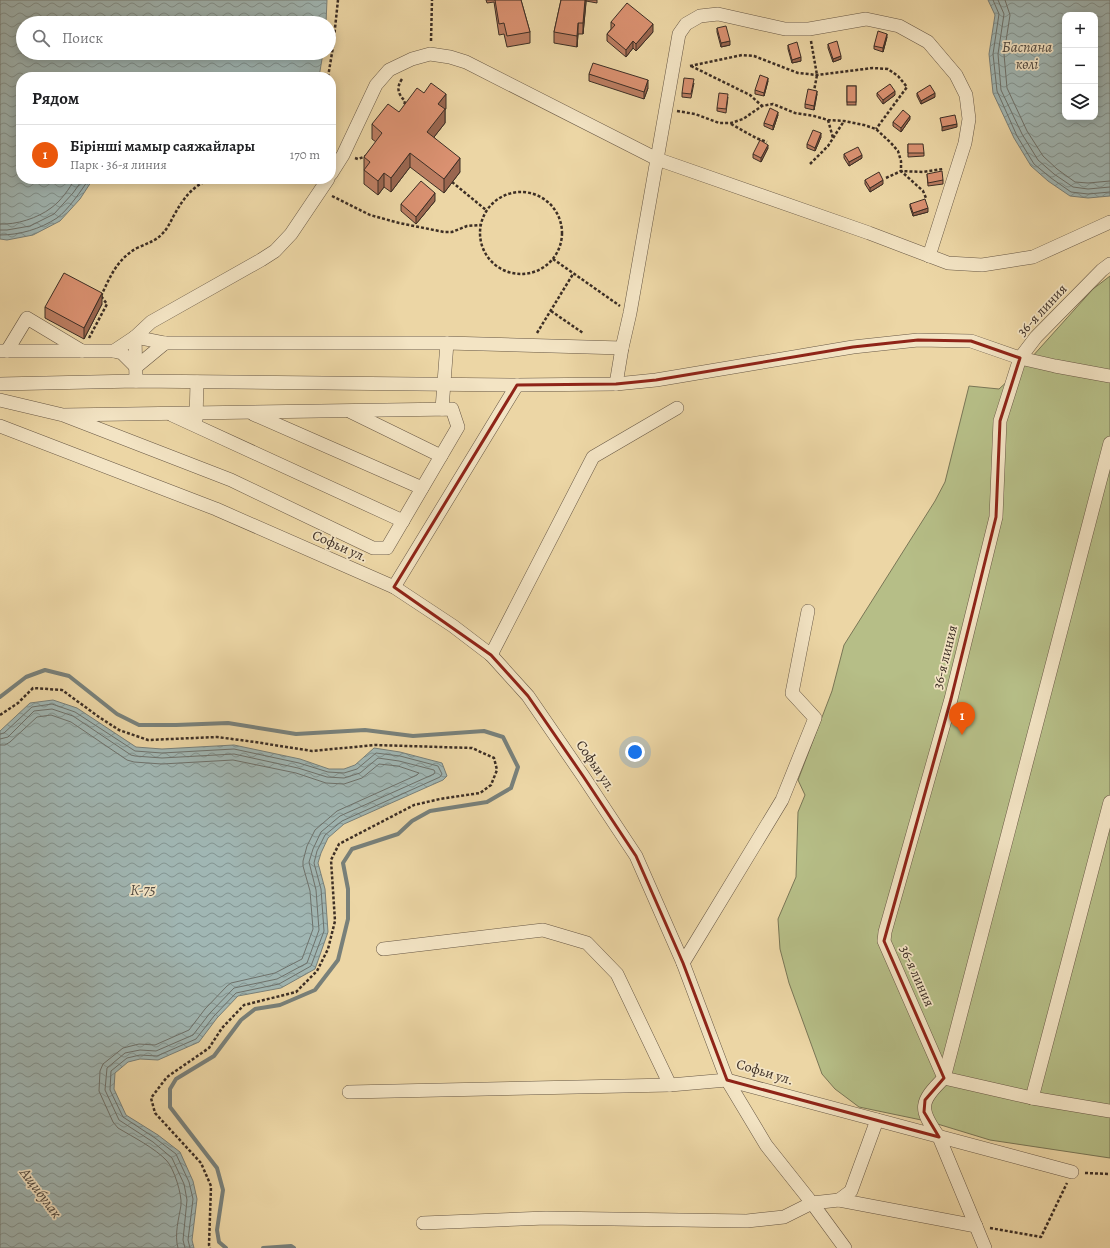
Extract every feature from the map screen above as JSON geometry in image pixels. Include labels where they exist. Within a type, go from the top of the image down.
[{"type":"street","points":[[616,384],[630,313],[679,34],[686,24],[700,16],[718,14],[786,28],[809,29],[866,19],[899,26],[928,42],[956,75],[966,95],[969,119],[965,143],[929,256]]},
{"type":"street","points":[[336,166],[343,155],[376,85],[389,70],[412,59],[430,54],[450,57],[466,62],[657,159],[948,263],[982,265],[1033,257],[1110,222]]},
{"type":"street","points":[[114,351],[135,337],[151,322],[275,251],[291,234],[324,184]]},
{"type":"street","name":"36-я линия","points":[[944,1078],[884,941],[885,932],[951,699],[996,517],[1000,421],[1020,358],[1036,337],[1102,270],[1110,264]]},
{"type":"street","points":[[4,351],[27,318],[82,351]]},
{"type":"street","points":[[135,337],[164,343],[447,343],[622,348]]},
{"type":"street","points":[[135,337],[136,381]]},
{"type":"street","points":[[0,384],[136,381],[517,385],[616,384],[656,380],[853,347],[918,340],[970,341],[1020,358],[1110,376]]},
{"type":"street","points":[[136,367],[164,343]]},
{"type":"street","points":[[442,409],[447,343]]},
{"type":"street","points":[[4,351],[114,351],[122,353],[136,367]]},
{"type":"street","points":[[196,420],[197,382]]},
{"type":"street","points":[[394,587],[517,385]]},
{"type":"street","points":[[0,400],[63,415],[231,480],[373,548],[387,548],[458,427],[452,409],[249,412],[196,420]]},
{"type":"street","points":[[491,654],[593,457],[677,408]]},
{"type":"street","points":[[348,411],[441,456]]},
{"type":"street","points":[[249,412],[422,488]]},
{"type":"street","points":[[63,415],[168,413],[196,420],[403,521]]},
{"type":"street","name":"Софьи ул.","points":[[0,426],[216,509],[394,587],[453,626],[491,654],[528,696],[636,856],[683,962],[727,1080],[1072,1172]]},
{"type":"street","points":[[985,1248],[939,1137],[931,1126],[924,1112],[925,1100],[931,1091],[944,1078],[1110,443]]},
{"type":"street","points":[[683,962],[782,800],[815,718],[792,693],[808,611]]},
{"type":"street","points":[[1032,1098],[1110,802]]},
{"type":"street","points":[[383,949],[543,930],[587,943],[617,974],[670,1085]]},
{"type":"street","points":[[944,1078],[1032,1098],[1110,1111]]},
{"type":"street","points":[[349,1092],[670,1085],[727,1080],[766,1145],[812,1203],[845,1248]]},
{"type":"street","points":[[839,1200],[851,1191],[877,1120]]},
{"type":"street","points":[[423,1223],[546,1218],[748,1222],[784,1217],[812,1203],[839,1200],[976,1226]]},
{"type":"path","points":[[336,19],[338,0]]},
{"type":"path","points":[[430,54],[432,0]]},
{"type":"path","points":[[809,29],[817,74],[814,91]]},
{"type":"path","points":[[690,66],[742,55],[754,56],[798,73],[817,74],[873,68],[888,69],[898,76],[907,87],[876,129]]},
{"type":"path","points":[[674,59],[750,95],[762,106]]},
{"type":"path","points":[[329,72],[331,60]]},
{"type":"path","points":[[401,112],[404,108],[405,101],[399,95],[398,86],[401,80],[406,76]]},
{"type":"path","points":[[666,110],[695,114],[719,123],[731,124],[744,120],[762,106],[773,104],[795,113],[828,120],[864,124],[876,129],[898,151],[901,161],[901,170],[923,191],[926,198]]},
{"type":"path","points":[[828,120],[833,138]]},
{"type":"path","points":[[810,164],[828,146],[844,121]]},
{"type":"path","points":[[731,124],[756,138],[767,142]]},
{"type":"path","points":[[343,155],[358,159],[366,156],[370,152]]},
{"type":"path","points":[[886,178],[901,170],[923,172],[943,169]]},
{"type":"path","points":[[452,182],[486,210]]},
{"type":"path","points":[[98,302],[114,268],[122,259],[136,248],[157,239],[165,231],[181,203],[193,188],[201,184]]},
{"type":"path","points":[[324,184],[370,215],[399,223],[448,232],[452,232],[467,226],[480,225]]},
{"type":"path","points":[[520,192],[533,194],[545,200],[554,209],[560,221],[562,234],[559,247],[553,259],[542,268],[529,274],[515,274],[502,270],[491,262],[483,250],[480,236],[480,225],[486,210],[495,200],[507,194],[520,192]]},
{"type":"path","points":[[553,259],[630,313]]},
{"type":"path","points":[[529,346],[573,274]]},
{"type":"path","points":[[82,351],[107,304],[101,296]]},
{"type":"path","points":[[551,311],[600,348]]},
{"type":"path","points":[[0,715],[18,704],[33,688],[62,690],[99,717],[120,730],[148,740],[217,737],[312,752],[375,746],[472,748],[494,758],[498,770],[491,785],[480,793],[440,799],[414,806],[339,844],[330,860],[335,921],[328,949],[317,971],[296,992],[244,1005],[222,1028],[209,1048],[167,1077],[151,1098],[155,1113],[201,1163],[211,1186],[210,1248]]},
{"type":"path","points":[[976,1226],[1041,1237],[1072,1172],[1110,1174]]},
{"type":"highlighted area","points":[[918,340],[971,341],[1020,358],[1000,421],[996,517],[951,699],[884,941],[944,1078],[925,1100],[924,1112],[939,1137],[727,1080],[683,963],[636,856],[583,776],[528,696],[491,655],[394,587],[517,385],[616,384],[656,380],[853,347]]},
{"type":"green space","points":[[1110,276],[1110,1158],[990,1140],[931,1122],[859,1107],[835,1089],[822,1074],[789,983],[780,949],[778,919],[796,877],[798,812],[805,795],[798,780],[832,691],[844,645],[935,501],[945,482],[969,386],[999,389],[1022,368],[1093,289]]},
{"type":"water","points":[[0,0],[327,0],[326,16],[16,16],[16,60],[322,60],[320,72],[16,72],[16,184],[90,184],[80,199],[60,221],[33,235],[7,240],[0,239]]},
{"type":"water","name":"Баспана көлі","points":[[988,0],[1110,0],[1110,196],[1088,198],[1070,196],[1048,181],[1031,166],[1014,138],[993,93],[989,54],[995,15]]},
{"type":"water","name":"К-75","points":[[53,700],[77,708],[136,747],[162,749],[234,745],[300,759],[329,769],[344,769],[355,765],[374,748],[400,752],[442,763],[447,776],[443,780],[344,824],[328,838],[318,863],[325,889],[328,932],[315,969],[281,988],[238,996],[217,1018],[199,1042],[158,1060],[140,1059],[128,1062],[115,1073],[114,1089],[126,1115],[158,1135],[180,1152],[193,1181],[197,1199],[192,1240],[194,1248],[0,1248],[0,731],[30,703]]},
{"type":"building","points":[[495,0],[521,0],[530,32],[507,36],[504,23],[499,24]]},
{"type":"building","points":[[561,0],[585,0],[583,23],[578,23],[577,36],[554,32]]},
{"type":"building","points":[[627,3],[653,24],[636,44],[633,41],[626,50],[607,34],[615,25],[611,22]]},
{"type":"building","points":[[726,26],[730,41],[721,43],[717,28]]},
{"type":"building","points":[[878,31],[887,34],[883,48],[874,46]]},
{"type":"building","points":[[837,41],[841,56],[833,59],[828,44]]},
{"type":"building","points":[[797,42],[801,57],[792,60],[788,45]]},
{"type":"building","points":[[593,63],[648,80],[644,92],[589,74]]},
{"type":"building","points":[[760,75],[768,78],[764,93],[755,90]]},
{"type":"building","points":[[684,78],[694,79],[691,94],[682,93]]},
{"type":"building","points":[[431,83],[446,94],[438,104],[445,109],[427,132],[460,158],[444,179],[410,153],[391,178],[384,173],[378,181],[364,170],[370,162],[364,157],[382,133],[372,124],[388,104],[399,112],[417,88],[424,93]]},
{"type":"building","points":[[890,84],[895,91],[883,100],[877,93]]},
{"type":"building","points":[[930,85],[935,93],[921,101],[917,93]]},
{"type":"building","points":[[847,86],[856,86],[856,102],[847,102]]},
{"type":"building","points":[[808,89],[817,91],[814,106],[805,104]]},
{"type":"building","points":[[719,93],[728,94],[726,109],[717,108]]},
{"type":"building","points":[[770,108],[778,112],[773,126],[764,123]]},
{"type":"building","points":[[903,110],[910,116],[901,128],[893,122]]},
{"type":"building","points":[[955,115],[957,124],[942,127],[940,118]]},
{"type":"building","points":[[813,130],[821,133],[815,148],[807,144]]},
{"type":"building","points":[[760,140],[768,145],[761,158],[753,154]]},
{"type":"building","points":[[908,144],[923,144],[924,153],[908,153]]},
{"type":"building","points":[[858,147],[862,155],[849,162],[844,154]]},
{"type":"building","points":[[942,171],[943,180],[928,183],[927,174]]},
{"type":"building","points":[[879,172],[883,180],[870,188],[865,180]]},
{"type":"building","points":[[421,181],[435,193],[416,217],[401,204]]},
{"type":"building","points":[[925,199],[928,208],[913,213],[910,204]]},
{"type":"building","points":[[64,273],[102,293],[84,328],[45,307]]},
{"type":"waterway","points":[[0,697],[26,677],[45,670],[69,676],[117,714],[139,725],[228,723],[296,734],[365,730],[413,736],[484,731],[503,737],[518,767],[511,788],[487,802],[430,811],[412,821],[398,834],[352,849],[343,863],[348,889],[348,919],[338,960],[315,990],[280,1005],[255,1009],[241,1020],[214,1056],[176,1079],[170,1089],[170,1107],[217,1168],[223,1190],[217,1230],[219,1242],[226,1248]]},
{"type":"waterway","points":[[263,1248],[291,1246],[294,1248]]},
{"type":"place","name":"Бірінші мамыр саяжайлары","points":[[962,735]]},
{"type":"water label","name":"Ащибулак","points":[[41,1193]]}]
